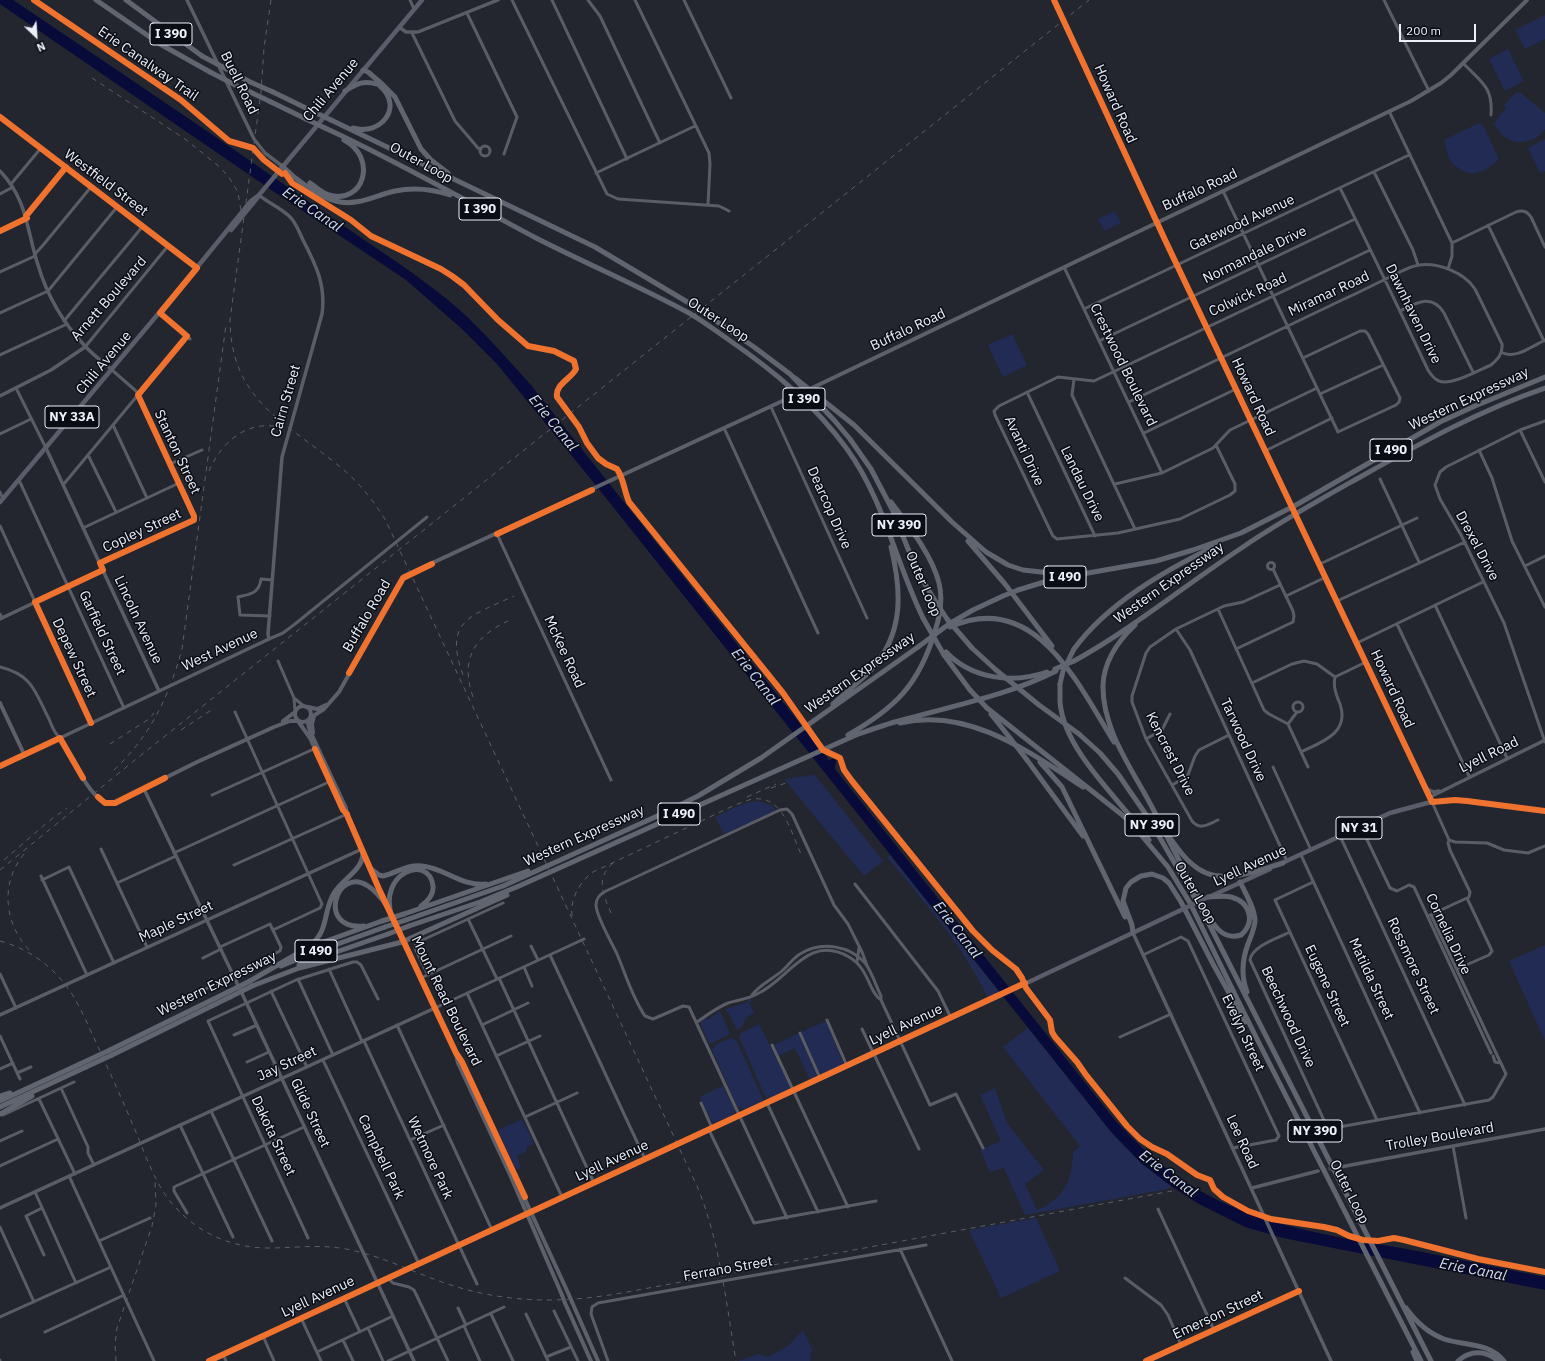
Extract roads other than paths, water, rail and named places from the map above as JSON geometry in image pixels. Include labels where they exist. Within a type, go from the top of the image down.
[{"type":"highway","name":"Outer Loop","points":[[96,0],[160,44],[210,72],[387,158],[463,200],[689,314],[745,351],[804,399],[834,432],[866,480],[876,500],[910,591],[923,618],[945,654],[970,690],[987,708],[1131,823],[1168,867],[1190,903],[1258,1041],[1421,1361]]},
{"type":"highway","name":"Outer Loop","points":[[126,0],[202,56],[248,81],[595,248],[654,281],[711,317],[790,374],[850,439],[871,469],[893,511],[916,569],[947,619],[972,648],[996,670],[1039,705],[1079,734],[1100,753],[1118,774],[1145,814],[1210,927],[1262,1026],[1431,1361]]},
{"type":"highway","points":[[344,127],[367,130],[379,125],[385,119],[389,110],[389,100],[384,90],[363,70]]},
{"type":"highway","points":[[363,70],[368,72],[395,97],[417,141],[431,160],[445,171],[473,188]]},
{"type":"highway","points":[[345,91],[361,82],[377,84]]},
{"type":"highway","points":[[282,166],[291,170],[326,194],[337,196],[353,191],[364,176],[362,158],[352,145],[325,128]]},
{"type":"highway","points":[[282,166],[319,194],[336,202],[359,202],[396,191],[416,189],[436,191],[463,200]]},
{"type":"highway","points":[[790,374],[800,380],[854,425],[952,522],[986,552],[1008,565],[1023,570],[1058,574],[1113,568]]},
{"type":"highway","name":"Western Expressway","points":[[0,1101],[80,1064],[111,1052],[305,956],[494,889],[698,796],[746,768],[973,610],[1018,590],[1054,579],[1156,561],[1194,550],[1241,533],[1296,505],[1440,422],[1545,377]]},
{"type":"highway","name":"Western Expressway","points":[[251,983],[493,897],[802,758],[864,732],[1022,686],[1074,661],[1097,648],[1238,549],[1302,510],[1433,436],[1489,410],[1545,388]]},
{"type":"highway","points":[[830,746],[872,721],[889,708],[903,694],[924,661],[938,620],[941,595],[936,573],[917,539],[883,490]]},
{"type":"highway","points":[[952,522],[1029,614],[1070,672],[1126,759]]},
{"type":"highway","points":[[812,723],[870,670],[893,636],[898,612],[897,576],[887,528]]},
{"type":"highway","points":[[1168,867],[1139,825],[1096,776],[1075,746],[1060,703],[1060,684],[1063,671],[1074,649],[1090,629],[1142,586],[1190,558],[1241,533]]},
{"type":"highway","points":[[1154,609],[1120,640],[1110,657],[1103,683],[1106,712],[1112,730],[1126,759],[1210,919],[1223,934],[1229,937],[1241,935],[1246,931],[1249,926],[1250,917],[1244,905],[1233,897],[1208,897]]},
{"type":"highway","points":[[950,626],[977,619],[992,618],[1005,620],[1029,630],[1056,653]]},
{"type":"highway","points":[[945,654],[965,667],[987,676],[1019,678],[1036,676],[1056,670]]},
{"type":"highway","points":[[987,708],[1080,830],[1095,856]]},
{"type":"highway","points":[[864,732],[910,721],[944,720],[970,725],[1024,749],[1109,804]]},
{"type":"highway","points":[[1024,749],[1044,765],[1062,787],[1133,933]]},
{"type":"highway","points":[[1160,824],[1185,858],[1192,865],[1213,876],[1225,878],[1243,875],[1285,862]]},
{"type":"highway","points":[[251,983],[313,944],[321,934],[332,896],[338,886],[358,867],[362,859],[362,850]]},
{"type":"highway","points":[[303,950],[558,861]]},
{"type":"highway","points":[[371,868],[379,875],[383,876],[410,866],[422,866],[432,868],[472,884],[484,884],[501,881]]},
{"type":"highway","points":[[251,983],[299,968],[404,941],[516,891],[557,869]]},
{"type":"highway","points":[[392,917],[390,899],[394,883],[406,872],[413,870],[421,871],[428,875],[432,881],[432,895],[425,904],[404,914]]},
{"type":"highway","points":[[1133,933],[1132,925],[1123,901],[1126,888],[1131,882],[1141,876],[1152,874],[1163,878],[1169,883],[1181,902],[1224,985],[1251,1032],[1258,1041]]},
{"type":"highway","points":[[1240,882],[1251,906],[1255,920],[1244,957],[1243,975],[1246,990],[1262,1026]]},
{"type":"highway","points":[[382,922],[361,926],[346,924],[337,914],[335,907],[336,898],[345,886],[353,883],[360,883],[371,888],[387,906]]},
{"type":"highway","points":[[1210,919],[1210,927]]},
{"type":"highway","name":"Western Expressway","points":[[0,1107],[86,1068],[111,1052]]},
{"type":"highway","points":[[0,1115],[69,1075]]},
{"type":"highway","points":[[0,1096],[44,1081]]},
{"type":"highway","points":[[1393,1287],[1413,1317],[1428,1331],[1446,1339],[1488,1348],[1504,1361]]},
{"type":"highway","points":[[1400,1319],[1417,1361]]},
{"type":"highway","points":[[1458,1361],[1467,1355],[1477,1353],[1489,1355],[1498,1361]]},
{"type":"main road","name":"Chili Avenue","points":[[2,500],[224,236],[235,226],[282,166],[422,0]]},
{"type":"main road","name":"Howard Road","points":[[1054,0],[1156,222],[1432,802]]},
{"type":"main road","name":"Buffalo Road","points":[[312,717],[324,709],[340,689],[403,578],[791,398],[1429,91],[1452,75],[1464,64],[1527,0]]},
{"type":"main road","points":[[274,727],[299,708],[306,707],[317,709],[330,702]]},
{"type":"main road","points":[[0,703],[24,754]]},
{"type":"main road","points":[[60,738],[84,780],[102,801],[108,804],[115,803],[197,762],[290,720],[305,721],[312,717],[312,713],[306,707]]},
{"type":"main road","points":[[295,712],[294,717],[298,721]]},
{"type":"main road","name":"Mount Read Boulevard","points":[[312,717],[316,748]]},
{"type":"main road","name":"Mount Read Boulevard","points":[[298,721],[316,748],[332,781],[342,810],[347,814],[392,917],[456,1053],[461,1060],[529,1213],[590,1361]]},
{"type":"main road","name":"West Avenue","points":[[0,766],[60,738]]},
{"type":"main road","name":"NY 31","points":[[1432,802],[1461,800],[1545,811]]},
{"type":"main road","name":"Lyell Avenue","points":[[209,1361],[997,997],[1340,836],[1397,811],[1432,802]]},
{"type":"main road","name":"Mount Read Boulevard","points":[[529,1213],[569,1295],[598,1361]]},
{"type":"street","name":"Buell Road","points":[[187,0],[254,139],[265,153],[282,166]]},
{"type":"street","points":[[410,0],[414,9]]},
{"type":"street","points":[[399,28],[406,32],[412,33],[491,1],[498,0]]},
{"type":"street","points":[[512,0],[604,190],[614,198],[720,206],[729,211]]},
{"type":"street","points":[[552,0],[628,158]]},
{"type":"street","points":[[588,0],[600,16],[660,143]]},
{"type":"street","points":[[635,0],[710,158],[708,205]]},
{"type":"street","points":[[684,0],[731,98]]},
{"type":"street","points":[[1384,0],[1429,91]]},
{"type":"street","points":[[467,12],[517,117],[504,154]]},
{"type":"street","points":[[412,33],[455,121],[480,149]]},
{"type":"street","points":[[1464,64],[1484,84],[1490,93],[1492,104],[1491,115]]},
{"type":"street","points":[[1389,111],[1452,243],[1452,256],[1448,269]]},
{"type":"street","name":"Westfield Street","points":[[0,117],[197,268]]},
{"type":"street","points":[[596,173],[695,126]]},
{"type":"street","points":[[0,194],[12,186],[40,148]]},
{"type":"street","name":"Gatewood Avenue","points":[[1084,309],[1409,155]]},
{"type":"street","points":[[0,231],[26,217],[66,168]]},
{"type":"street","points":[[0,170],[12,186],[26,217],[35,255],[48,290],[66,322],[85,347],[112,370]]},
{"type":"street","points":[[1374,172],[1413,250],[1418,265]]},
{"type":"street","points":[[0,272],[35,255],[91,187]]},
{"type":"street","name":"Dawnhaven Drive","points":[[1340,188],[1428,370],[1435,379],[1438,381],[1448,382],[1473,372],[1496,361],[1501,352]]},
{"type":"street","points":[[1223,191],[1338,432],[1396,405],[1399,402],[1400,398],[1368,334],[1365,331],[1303,358]]},
{"type":"street","name":"Cairn Street","points":[[259,195],[286,213],[295,223],[317,267],[323,295],[322,314],[282,457],[272,580],[269,639]]},
{"type":"street","points":[[0,314],[48,290],[117,207]]},
{"type":"street","points":[[1452,243],[1516,212],[1526,212],[1531,217],[1545,247]]},
{"type":"street","name":"Normandale Drive","points":[[1099,341],[1355,219]]},
{"type":"street","points":[[1488,225],[1545,341],[1516,354],[1508,355],[1501,352]]},
{"type":"street","points":[[0,355],[66,322],[143,226]]},
{"type":"street","name":"Arnett Boulevard","points":[[0,396],[51,370],[85,347],[168,246]]},
{"type":"street","name":"Colwick Road","points":[[1114,372],[1370,250]]},
{"type":"street","name":"Miramar Road","points":[[1129,402],[1384,280],[1418,265],[1424,264],[1448,269],[1466,278],[1473,285],[1502,344],[1501,352]]},
{"type":"street","name":"Crestwood Boulevard","points":[[1064,267],[1162,473]]},
{"type":"street","points":[[1400,311],[1423,302],[1434,303],[1439,306],[1444,313],[1473,372]]},
{"type":"street","points":[[63,485],[188,337],[160,313]]},
{"type":"street","points":[[1320,394],[1383,365]]},
{"type":"street","name":"Stanton Street","points":[[112,370],[135,389],[194,518]]},
{"type":"street","name":"Avanti Drive","points":[[1095,536],[1057,539],[1053,536],[994,413],[995,409],[999,406],[1058,378],[1094,381],[1114,372]]},
{"type":"street","points":[[1074,379],[1072,395],[1135,529]]},
{"type":"street","points":[[16,388],[46,448]]},
{"type":"street","points":[[1115,484],[1162,473],[1208,451],[1216,445],[1225,434],[1250,420],[1317,388]]},
{"type":"street","points":[[1144,433],[1236,389]]},
{"type":"street","name":"Landau Drive","points":[[1027,392],[1095,536],[1118,533],[1180,519],[1233,493],[1235,484],[1216,445]]},
{"type":"street","name":"Dearcop Drive","points":[[771,407],[867,618]]},
{"type":"street","points":[[1265,451],[1332,418]]},
{"type":"street","points":[[0,434],[31,419]]},
{"type":"street","name":"Drexel Drive","points":[[1545,421],[1520,430],[1443,469],[1437,476],[1435,484],[1440,499],[1464,542],[1509,636],[1545,741]]},
{"type":"street","points":[[113,425],[147,498]]},
{"type":"street","points":[[724,428],[818,633]]},
{"type":"street","points":[[1520,430],[1545,482]]},
{"type":"street","name":"Lincoln Avenue","points":[[46,448],[159,691]]},
{"type":"street","points":[[170,464],[202,450]]},
{"type":"street","points":[[1480,450],[1492,478],[1512,541],[1545,607]]},
{"type":"street","points":[[88,455],[116,512]]},
{"type":"street","points":[[1380,479],[1419,562]]},
{"type":"street","name":"Garfield Street","points":[[19,480],[124,708]]},
{"type":"street","points":[[83,528],[179,483]]},
{"type":"street","points":[[0,492],[2,500]]},
{"type":"street","name":"West Avenue","points":[[60,738],[283,633],[427,517]]},
{"type":"street","name":"Copley Street","points":[[100,563],[191,522],[194,518]]},
{"type":"street","points":[[1320,564],[1417,518]]},
{"type":"street","name":"Depew Street","points":[[0,526],[91,723]]},
{"type":"street","name":"McKee Road","points":[[497,534],[611,780]]},
{"type":"street","points":[[1337,601],[1464,542]]},
{"type":"street","points":[[1525,566],[1545,556]]},
{"type":"street","points":[[1236,650],[1294,622],[1294,616],[1273,569]]},
{"type":"street","points":[[1,617],[103,570]]},
{"type":"street","points":[[1286,596],[1326,578]]},
{"type":"street","points":[[270,616],[240,615],[238,597],[256,592],[260,587],[261,579],[272,580]]},
{"type":"street","points":[[1357,643],[1484,582]]},
{"type":"street","name":"Kencrest Drive","points":[[1218,820],[1203,827],[1194,824],[1146,739],[1132,702],[1132,696],[1147,650],[1176,629],[1218,609],[1244,602],[1280,585]]},
{"type":"street","points":[[1435,605],[1507,758]]},
{"type":"street","points":[[1218,609],[1266,713],[1288,724],[1308,767]]},
{"type":"street","points":[[1397,624],[1469,776]]},
{"type":"street","name":"Tarwood Drive","points":[[1176,629],[1190,650],[1285,862]]},
{"type":"street","points":[[278,661],[294,698],[295,712]]},
{"type":"street","points":[[1252,683],[1296,662],[1304,661],[1316,664],[1335,677]]},
{"type":"street","points":[[1335,677],[1366,662]]},
{"type":"street","points":[[0,667],[19,674],[29,682],[54,730],[60,738]]},
{"type":"street","points":[[1301,752],[1330,738],[1339,726],[1342,714],[1334,688],[1335,677]]},
{"type":"street","points":[[294,698],[306,707]]},
{"type":"street","points":[[236,712],[322,906],[273,930]]},
{"type":"street","points":[[1288,724],[1297,712]]},
{"type":"street","points":[[1146,739],[1162,730],[1170,714]]},
{"type":"street","points":[[1172,785],[1188,775],[1195,756],[1200,750],[1229,735]]},
{"type":"street","name":"Lyell Road","points":[[1430,797],[1469,776],[1545,741]]},
{"type":"street","points":[[212,795],[316,748]]},
{"type":"street","points":[[1273,767],[1311,850]]},
{"type":"street","points":[[117,883],[175,854],[332,781]]},
{"type":"street","name":"Glide Street","points":[[144,789],[257,1025],[414,1361]]},
{"type":"street","points":[[1427,789],[1434,792],[1442,790]]},
{"type":"street","points":[[1427,916],[1469,897],[1470,892],[1449,846],[1449,840],[1432,802]]},
{"type":"street","points":[[787,1218],[739,1116],[709,1046],[689,1007],[683,1006],[653,1019],[645,1016],[623,973],[618,956],[596,909],[598,898],[602,893],[779,811],[787,809],[792,814],[834,905],[848,924],[862,952],[881,996],[881,1000],[930,1105],[956,1094],[983,1148]]},
{"type":"street","points":[[234,865],[347,814]]},
{"type":"street","name":"Cornelia Drive","points":[[1361,827],[1390,888],[1397,891],[1410,885],[1414,887],[1495,1062],[1501,1063]]},
{"type":"street","name":"Rossmore Street","points":[[1340,836],[1465,1105]]},
{"type":"street","points":[[1449,840],[1455,842],[1487,844],[1504,850],[1523,853],[1531,853],[1545,846]]},
{"type":"street","points":[[101,850],[147,947]]},
{"type":"street","name":"Maple Street","points":[[0,1015],[308,873],[362,850]]},
{"type":"street","name":"Matilda Street","points":[[1301,855],[1420,1113]]},
{"type":"street","points":[[87,975],[41,878],[69,867],[114,963]]},
{"type":"street","name":"Eugene Street","points":[[1313,882],[1275,900],[1377,1120]]},
{"type":"street","points":[[855,884],[938,991],[951,1018]]},
{"type":"street","points":[[1457,969],[1489,955],[1492,951],[1467,898]]},
{"type":"street","points":[[503,903],[468,919],[514,1010],[594,1183]]},
{"type":"street","points":[[1377,1120],[1491,1099],[1506,1074],[1431,915]]},
{"type":"street","name":"Mount Read Boulevard","points":[[428,974],[415,948],[415,944],[468,919]]},
{"type":"street","points":[[177,1002],[278,953],[281,950],[270,924],[220,948],[203,958]]},
{"type":"street","name":"Beechwood Drive","points":[[1290,932],[1257,948],[1252,953],[1250,960],[1328,1129],[1377,1120]]},
{"type":"street","name":"Lee Road","points":[[1133,933],[1331,1361]]},
{"type":"street","points":[[421,978],[511,936]]},
{"type":"street","name":"Evelyn Street","points":[[1143,954],[1181,937],[1188,941],[1279,1136],[1276,1140],[1233,1148]]},
{"type":"street","name":"Jay Street","points":[[0,1208],[584,939]]},
{"type":"street","points":[[531,946],[538,960]]},
{"type":"street","points":[[752,995],[796,957],[807,950],[819,947],[832,946],[845,950],[858,958],[868,968]]},
{"type":"street","points":[[857,962],[859,948]]},
{"type":"street","points":[[697,1022],[722,1006],[752,995],[756,995],[776,982],[796,963],[810,954],[821,951],[832,951],[845,955],[857,962],[865,972],[877,998],[881,1000]]},
{"type":"street","points":[[550,955],[646,1159]]},
{"type":"street","points":[[246,1002],[298,979],[353,962],[358,963],[363,967],[378,999]]},
{"type":"street","points":[[524,967],[532,986]]},
{"type":"street","name":"Wetmore Park","points":[[329,969],[477,1284]]},
{"type":"street","points":[[0,974],[16,1008]]},
{"type":"street","points":[[298,979],[333,1055]]},
{"type":"street","points":[[271,991],[307,1067]]},
{"type":"street","points":[[467,993],[562,1197]]},
{"type":"street","name":"Dakota Street","points":[[246,1002],[208,1021],[308,1238]]},
{"type":"street","points":[[482,1025],[528,1003]]},
{"type":"street","points":[[1120,1037],[1171,1014]]},
{"type":"street","points":[[827,1020],[846,1066]]},
{"type":"street","points":[[234,1035],[257,1025]]},
{"type":"street","points":[[397,1025],[492,1230]]},
{"type":"street","points":[[862,1029],[919,1149]]},
{"type":"street","points":[[800,1033],[820,1078]]},
{"type":"street","points":[[0,1036],[20,1079]]},
{"type":"street","points":[[496,1056],[540,1036]]},
{"type":"street","points":[[772,1045],[848,1207]]},
{"type":"street","points":[[247,1062],[269,1052]]},
{"type":"street","name":"Campbell Park","points":[[323,1060],[419,1264]]},
{"type":"street","points":[[0,1069],[13,1063]]},
{"type":"street","points":[[17,1073],[31,1067]]},
{"type":"street","points":[[0,1115],[74,1082]]},
{"type":"street","points":[[62,1088],[88,1147],[88,1153],[94,1165]]},
{"type":"street","points":[[525,1117],[577,1092]]},
{"type":"street","points":[[39,1098],[75,1174]]},
{"type":"street","points":[[700,1103],[710,1129],[754,1223],[876,1201]]},
{"type":"street","points":[[767,1103],[818,1212]]},
{"type":"street","points":[[211,1111],[272,1241]]},
{"type":"street","points":[[180,1125],[233,1237]]},
{"type":"street","points":[[410,1140],[444,1125]]},
{"type":"street","points":[[186,1213],[181,1206],[173,1188],[304,1127]]},
{"type":"street","name":"Trolley Boulevard","points":[[1340,1167],[1545,1129]]},
{"type":"street","points":[[0,1141],[22,1131]]},
{"type":"street","points":[[0,1166],[58,1139]]},
{"type":"street","points":[[1453,1146],[1466,1218]]},
{"type":"street","points":[[1252,1188],[1318,1171]]},
{"type":"street","points":[[69,1176],[154,1361]]},
{"type":"street","points":[[35,1192],[76,1283]]},
{"type":"street","points":[[42,1208],[26,1216],[44,1255]]},
{"type":"street","points":[[1158,1209],[1214,1330]]},
{"type":"street","points":[[99,1241],[150,1218]]},
{"type":"street","points":[[0,1227],[34,1302]]},
{"type":"street","name":"Ferrano Street","points":[[608,1361],[591,1314],[592,1307],[594,1305],[926,1245]]},
{"type":"street","points":[[900,1249],[952,1361]]},
{"type":"street","points":[[0,1316],[111,1267]]},
{"type":"street","points":[[388,1278],[393,1284],[409,1287],[414,1290],[448,1361]]},
{"type":"street","points":[[1125,1278],[1158,1301],[1164,1308],[1181,1345]]},
{"type":"street","name":"Emerson Street","points":[[1146,1361],[1299,1291]]},
{"type":"street","points":[[45,1332],[124,1295]]},
{"type":"street","points":[[344,1298],[360,1332]]},
{"type":"street","points":[[388,1361],[504,1307]]},
{"type":"street","points":[[458,1308],[480,1361]]},
{"type":"street","points":[[554,1311],[578,1361]]},
{"type":"street","points":[[491,1314],[513,1361]]},
{"type":"street","points":[[526,1314],[547,1359],[570,1347]]},
{"type":"street","points":[[317,1352],[393,1316]]},
{"type":"street","points":[[301,1318],[321,1361]]},
{"type":"street","points":[[368,1328],[383,1361]]},
{"type":"street","points":[[262,1336],[274,1361]]},
{"type":"street","points":[[343,1340],[353,1361]]},
{"type":"street","points":[[223,1354],[226,1361]]},
{"type":"water","name":"Erie Canal","points":[[0,0],[13,0],[203,128],[416,275],[448,300],[501,351],[530,384],[829,760],[834,758],[836,759],[835,769],[1114,1119],[1133,1139],[1163,1166],[1185,1182],[1220,1201],[1267,1220],[1315,1232],[1429,1253],[1545,1277],[1545,1290],[1283,1238],[1245,1227],[1197,1203],[1171,1186],[1141,1163],[1112,1133],[594,483],[497,364],[461,328],[406,280],[270,189],[0,4]]},
{"type":"tunnel","points":[[1323,1170],[1340,1167]]},
{"type":"railway","points":[[271,0],[264,48],[261,92],[230,320],[233,347],[240,370],[250,389],[264,406],[353,478],[370,498],[386,521],[697,1186],[705,1207],[717,1250],[736,1361]]},
{"type":"railway","points":[[0,870],[130,764],[1089,0]]},
{"type":"railway","points":[[92,78],[185,139],[221,168],[238,192],[241,211]]},
{"type":"railway","points":[[114,770],[138,744],[157,715],[171,683],[182,649],[226,325]]},
{"type":"railway","points":[[209,471],[222,449],[241,433],[252,428],[263,426],[276,426],[289,430]]},
{"type":"railway","points":[[463,675],[456,642],[459,631],[465,622],[474,615],[514,596]]},
{"type":"railway","points":[[473,697],[469,683],[468,671],[469,660],[473,651],[486,634],[508,621]]},
{"type":"railway","points":[[181,730],[213,709]]},
{"type":"railway","points":[[110,744],[149,719],[154,713]]},
{"type":"railway","points":[[771,788],[786,783]]},
{"type":"railway","points":[[747,797],[776,784]]},
{"type":"railway","points":[[572,916],[572,904],[576,892],[591,873],[735,805],[751,799],[763,799],[772,803],[779,809],[789,826],[801,854]]},
{"type":"railway","points":[[4,860],[49,821],[67,808]]},
{"type":"railway","points":[[24,854],[16,865],[11,877],[8,890],[8,903],[14,928],[29,950]]},
{"type":"railway","points":[[613,863],[607,869],[602,882],[604,896],[613,917]]},
{"type":"railway","points":[[0,941],[22,949],[41,961],[58,976],[72,994],[112,1078],[156,1179],[168,1199],[185,1217],[206,1232],[218,1238],[242,1245],[268,1248],[316,1246],[346,1249],[374,1256],[441,1282],[476,1292],[519,1299],[562,1300],[605,1296],[1172,1191]]},
{"type":"railway","points":[[116,1361],[115,1344],[117,1328],[152,1226],[156,1205],[155,1181]]}]
